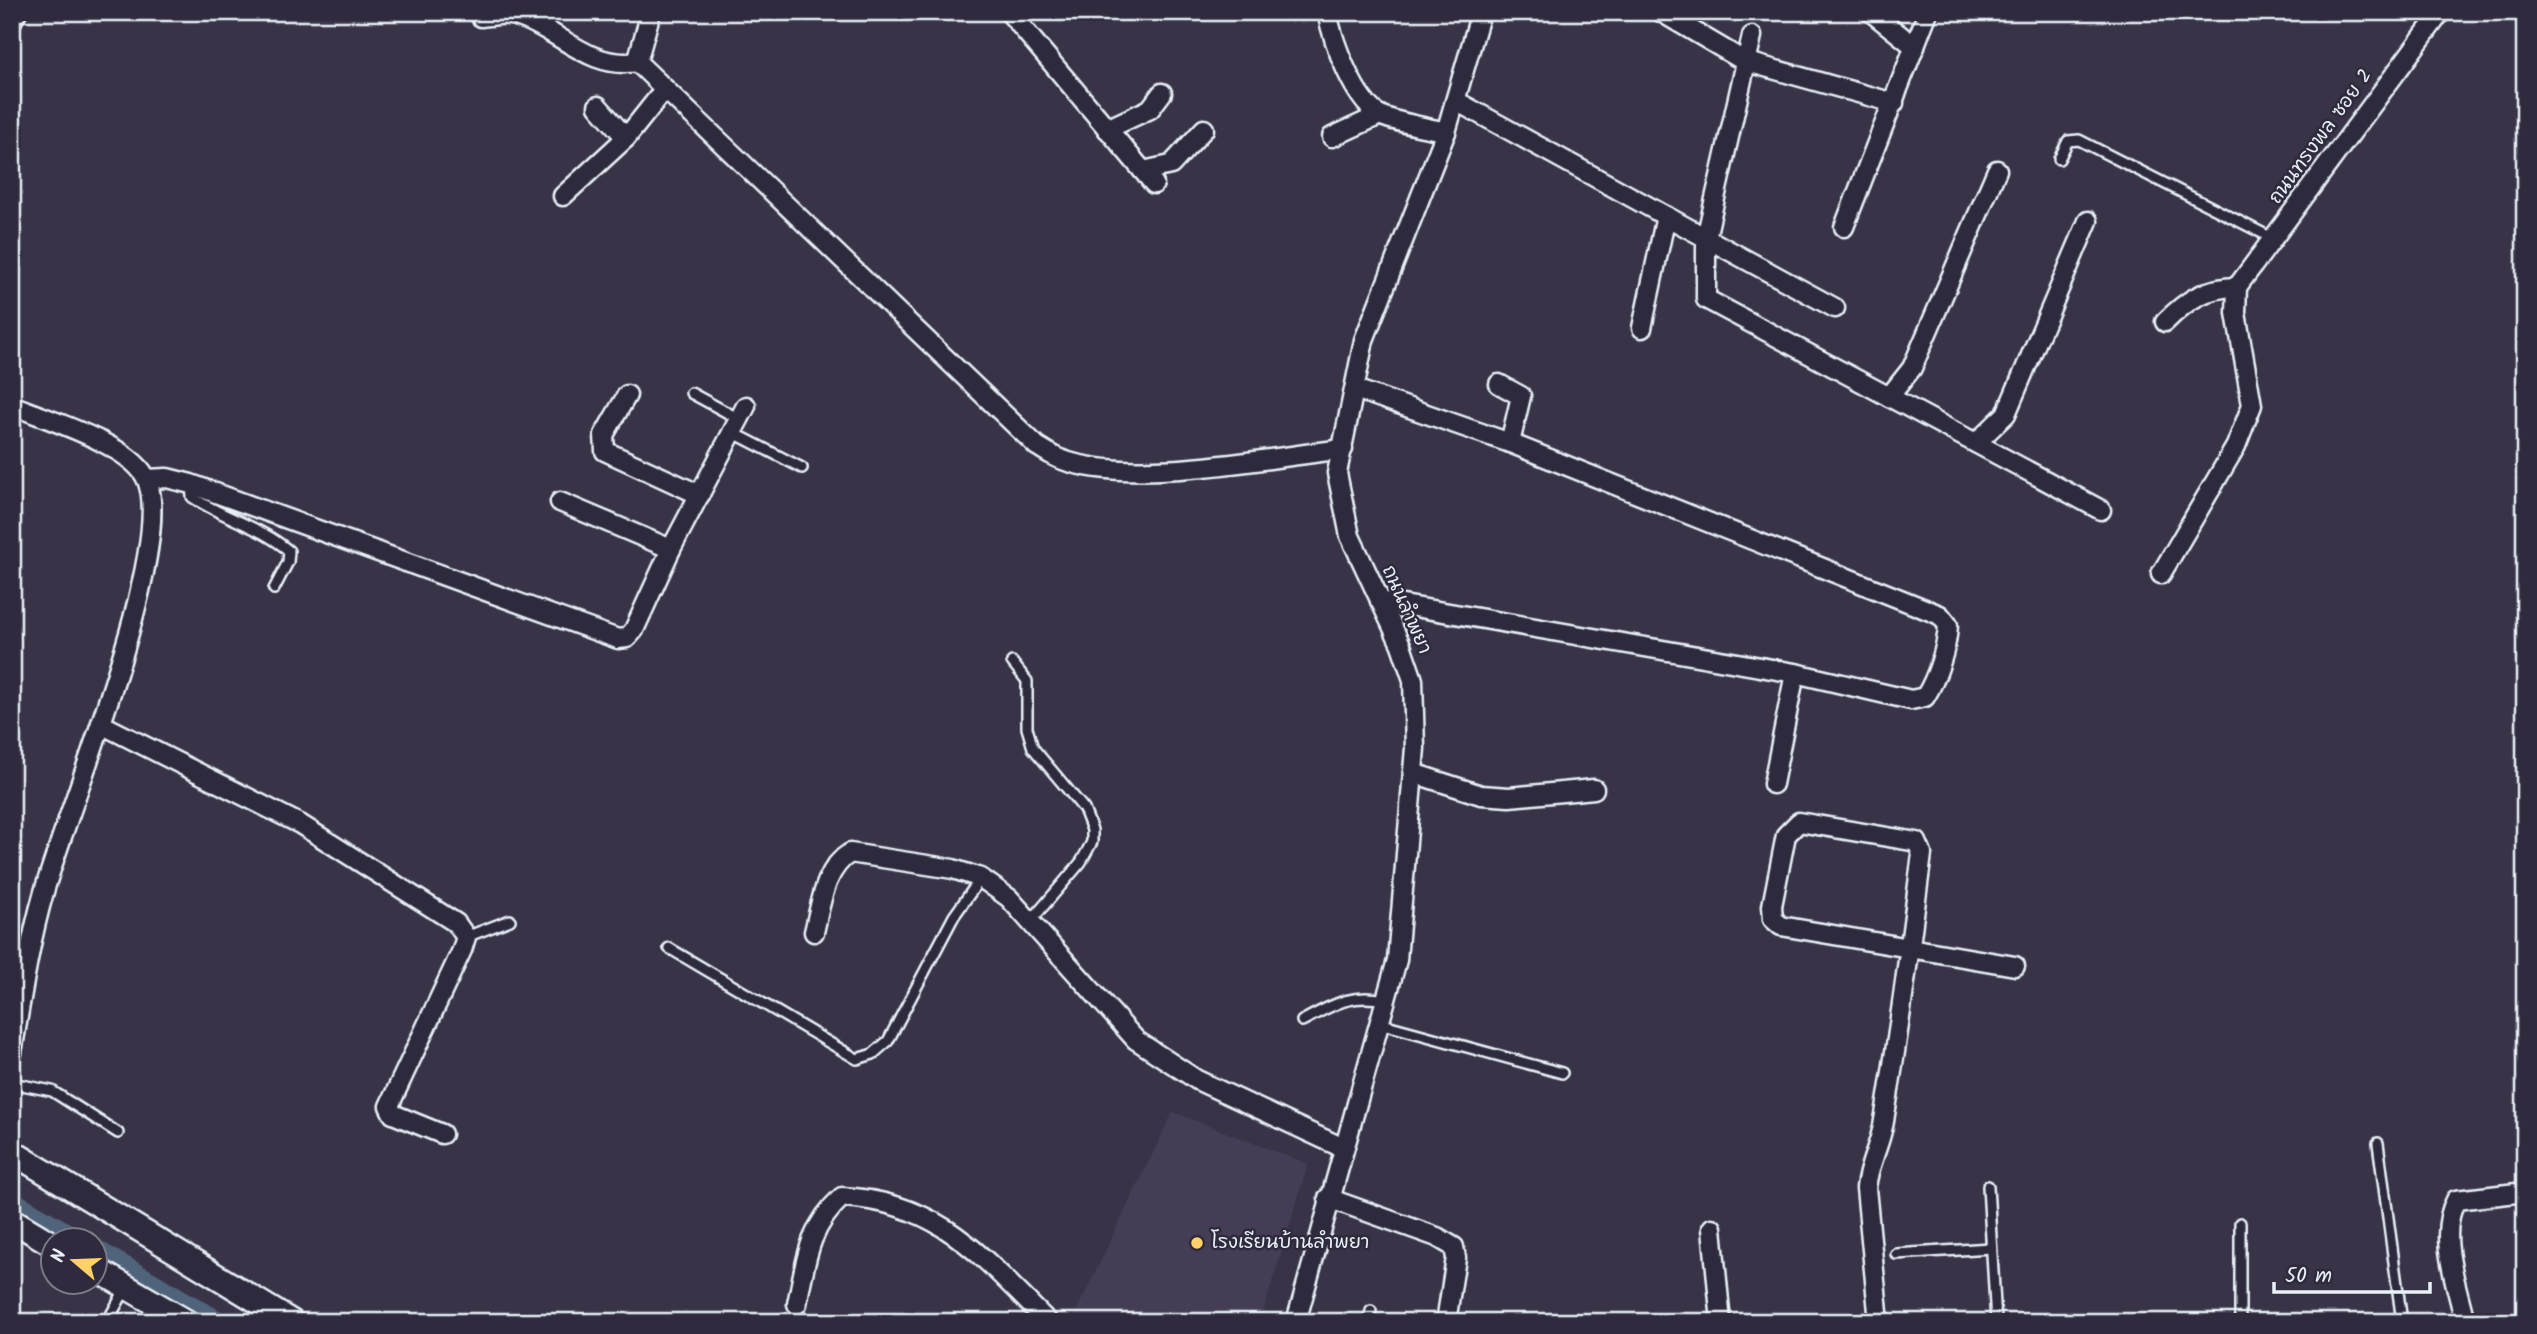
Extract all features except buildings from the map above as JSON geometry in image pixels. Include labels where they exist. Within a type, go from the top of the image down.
[{"type":"street","points":[[12,21],[17,12]]},
{"type":"street","points":[[637,62],[651,12]]},
{"type":"street","points":[[1009,12],[1148,178],[1171,165],[1204,129]]},
{"type":"street","points":[[1327,12],[1354,85],[1380,115],[1446,132]]},
{"type":"street","name":"ถนนลำพยา","points":[[1296,1322],[1328,1198],[1397,960],[1416,714],[1413,680],[1350,536],[1337,473],[1364,340],[1446,132],[1481,12]]},
{"type":"street","points":[[1661,12],[1744,61],[1894,103]]},
{"type":"street","points":[[1871,12],[1915,47]]},
{"type":"street","points":[[1844,227],[1928,12]]},
{"type":"street","name":"ถนนทรงพล ซอย 2","points":[[2236,287],[2441,12]]},
{"type":"street","points":[[481,17],[512,15],[597,60],[619,65],[637,62]]},
{"type":"street","points":[[1752,36],[1744,61],[1706,238],[1706,299],[2101,510]]},
{"type":"street","points":[[637,62],[1037,446],[1058,459],[1120,471],[1182,468],[1343,449]]},
{"type":"street","points":[[563,196],[626,138],[665,89]]},
{"type":"street","points":[[1107,129],[1150,109],[1162,93]]},
{"type":"street","points":[[1456,101],[1835,308]]},
{"type":"street","points":[[598,106],[626,138]]},
{"type":"street","points":[[1332,138],[1380,115]]},
{"type":"street","points":[[1889,397],[1912,368],[1997,170]]},
{"type":"street","points":[[1642,328],[1666,216]]},
{"type":"street","points":[[1976,443],[2006,414],[2088,220]]},
{"type":"street","points":[[2161,574],[2236,446],[2252,405],[2236,313],[2236,287],[2220,287],[2202,292],[2165,322]]},
{"type":"street","points":[[1499,384],[1521,396],[1510,443]]},
{"type":"street","points":[[1355,389],[1510,443],[1940,615],[1948,625],[1947,636],[1925,697],[1911,700],[1795,673],[1380,601]]},
{"type":"street","points":[[627,395],[604,435],[605,451],[700,495]]},
{"type":"street","points":[[12,405],[133,460],[147,479],[153,499],[148,553],[134,615],[101,724],[19,964],[12,1053]]},
{"type":"street","points":[[147,479],[167,478],[191,484],[618,639],[627,638],[634,630],[671,549],[739,419]]},
{"type":"street","points":[[560,502],[671,549]]},
{"type":"street","points":[[1773,783],[1795,673]]},
{"type":"street","points":[[101,724],[300,824],[456,923],[466,937],[389,1106],[393,1114],[442,1135]]},
{"type":"street","points":[[1413,773],[1481,795],[1509,797],[1594,789]]},
{"type":"street","points":[[1879,1322],[1866,1188],[1868,1166],[1882,1130],[1910,949],[1923,854],[1917,842],[1799,822],[1791,827],[1786,835],[1772,906],[1773,919],[1781,926],[1910,949],[2015,966]]},
{"type":"street","points":[[814,932],[827,881],[838,860],[850,853],[953,869],[981,878],[1009,898],[1029,924],[1136,1041],[1197,1080],[1343,1147]]},
{"type":"street","points":[[12,1152],[292,1322]]},
{"type":"street","points":[[2465,1322],[2447,1230],[2451,1210],[2456,1200],[2466,1197],[2525,1192]]},
{"type":"street","points":[[797,1304],[810,1242],[824,1214],[842,1197],[873,1199],[914,1210],[945,1226],[1048,1322]]},
{"type":"street","points":[[1328,1198],[1437,1237],[1454,1247],[1456,1258],[1446,1322]]},
{"type":"street","points":[[13,1221],[38,1236]]},
{"type":"street","points":[[1712,1228],[1721,1322]]},
{"type":"street","points":[[108,1276],[187,1322]]},
{"type":"lane","points":[[2059,159],[2068,141],[2079,140],[2272,238]]},
{"type":"lane","points":[[691,393],[739,419],[802,468]]},
{"type":"lane","points":[[191,484],[192,497],[254,527],[289,551],[288,562],[274,589]]},
{"type":"lane","points":[[1012,662],[1027,681],[1027,728],[1033,748],[1084,809],[1093,830],[1092,842],[1082,862],[1029,924]]},
{"type":"lane","points":[[669,948],[857,1059],[873,1054],[888,1041],[954,916],[981,878]]},
{"type":"lane","points":[[466,937],[510,920]]},
{"type":"lane","points":[[1302,1020],[1350,998],[1364,996],[1385,1000]]},
{"type":"lane","points":[[1379,1024],[1562,1073]]},
{"type":"lane","points":[[12,1083],[35,1085],[52,1091],[118,1133]]},
{"type":"lane","points":[[2378,1143],[2402,1322]]},
{"type":"lane","points":[[1988,1186],[1996,1322]]},
{"type":"lane","points":[[2240,1223],[2240,1322]]},
{"type":"lane","points":[[1896,1254],[1991,1248]]},
{"type":"lane","points":[[107,1322],[127,1286]]},
{"type":"lane","points":[[1368,1322],[1371,1311]]},
{"type":"shaded area","name":"โรงเรียนบ้านลำพยา","points":[[1173,1112],[1308,1164],[1260,1322],[1071,1322]]},
{"type":"waterway","points":[[12,1201],[54,1226]]},
{"type":"waterway","points":[[108,1257],[219,1322]]},
{"type":"place","name":"โรงเรียนบ้านลำพยา","points":[[1197,1243]]}]
